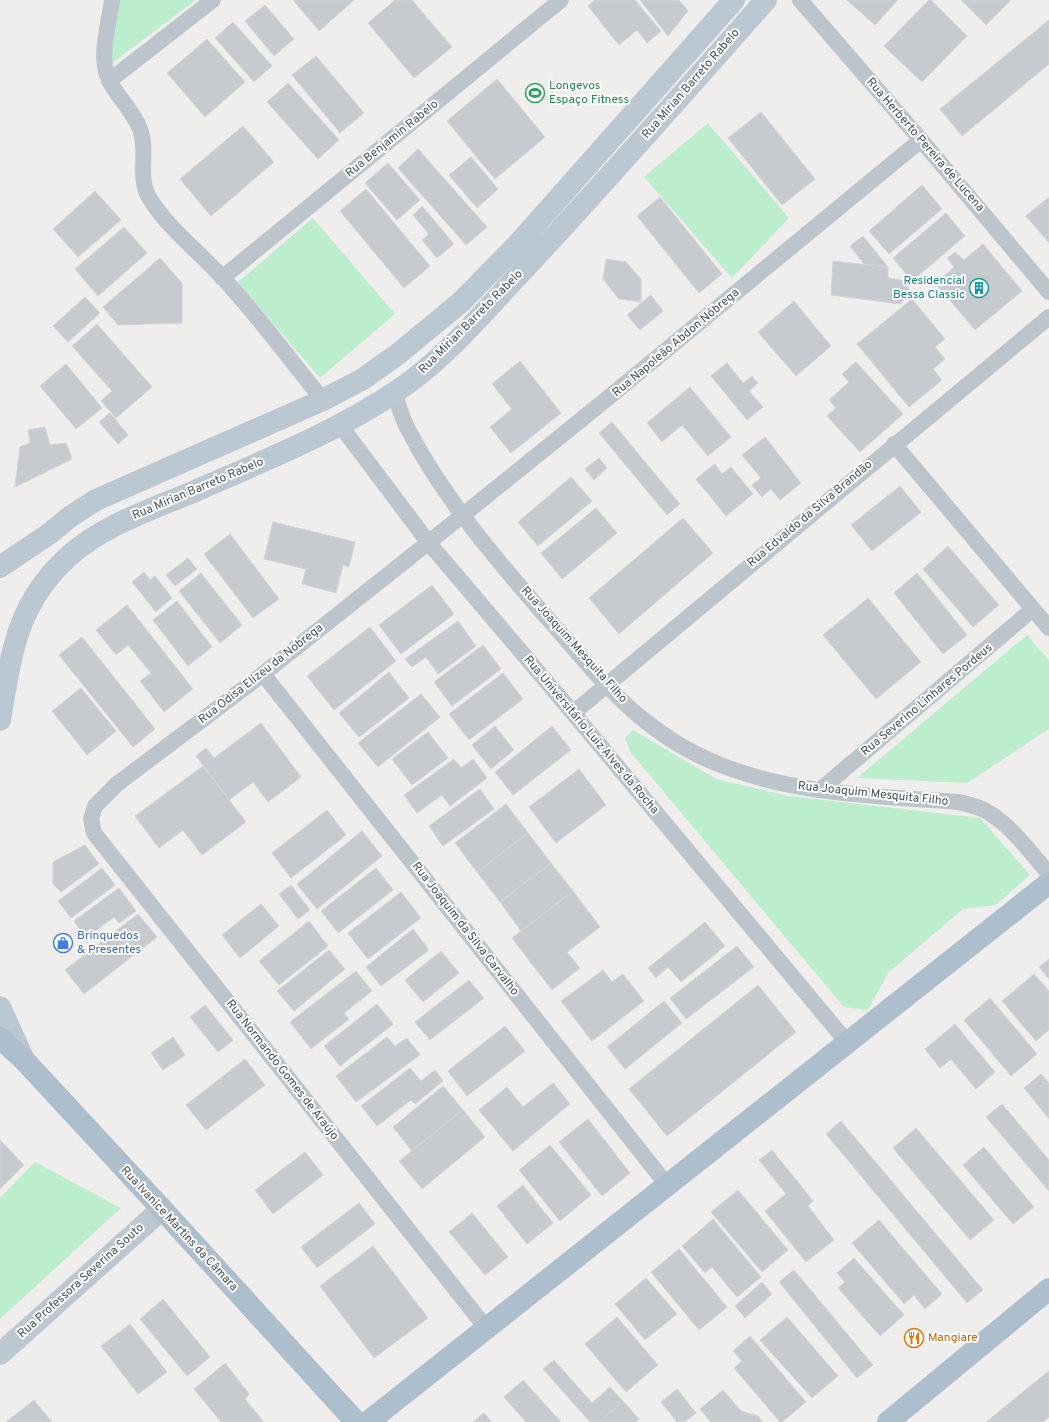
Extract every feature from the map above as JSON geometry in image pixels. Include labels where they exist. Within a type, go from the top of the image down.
[{"type":"main road","name":"Rua Mirian Barreto Rabelo","points":[[0,567],[96,500],[323,400],[363,378],[392,358],[462,302],[518,244],[734,0]]},
{"type":"main road","name":"Rua Mirian Barreto Rabelo","points":[[0,720],[14,641],[27,608],[49,576],[69,556],[88,541],[113,526],[266,460],[340,425],[394,393],[426,369],[495,300],[597,191],[766,0]]},
{"type":"main road","points":[[368,1422],[487,1329],[846,1041],[1049,882]]},
{"type":"main road","points":[[0,1007],[24,1060]]},
{"type":"main road","name":"Rua Ivanice Martins da Câmara","points":[[0,1038],[24,1060],[356,1422]]},
{"type":"main road","name":"Rua Professora Severina Souto","points":[[0,1354],[162,1209]]},
{"type":"main road","points":[[888,1422],[1049,1289]]},
{"type":"street","points":[[112,0],[105,51],[105,67],[109,81],[134,116],[141,131],[144,146],[143,185],[149,199],[162,215],[222,278],[323,400]]},
{"type":"street","points":[[109,81],[213,0]]},
{"type":"street","name":"Rua Benjamin Rabelo","points":[[222,278],[561,0]]},
{"type":"street","name":"Rua Herberto Pereira de Lucena","points":[[800,0],[921,140],[1049,292]]},
{"type":"street","name":"Rua Napoleão Abdon Nóbrega","points":[[428,542],[603,402],[921,140]]},
{"type":"street","name":"Rua Edvaldo da Silva Brandão","points":[[573,713],[894,444],[1049,318]]},
{"type":"street","name":"Rua Joaquim Mesquita Filho","points":[[394,393],[408,430],[429,467],[463,515],[533,601],[606,684],[639,716],[666,736],[692,752],[717,764],[777,782],[820,790],[959,802],[977,807],[991,814],[1008,829],[1049,874]]},
{"type":"street","name":"Rua Universitário Luiz Alves da Rocha","points":[[340,425],[428,542],[573,713],[846,1041]]},
{"type":"street","points":[[894,444],[1049,628]]},
{"type":"street","name":"Rua Odisa Elizeu da Nobrega","points":[[95,806],[117,784],[262,674],[428,542]]},
{"type":"street","name":"Rua Severino Linhares Pordeus","points":[[820,790],[1033,609]]},
{"type":"street","name":"Rua Joaquim da Silva Carvalho","points":[[262,674],[667,1185]]},
{"type":"street","name":"Rua Normando Gomes de Araújo","points":[[95,806],[91,819],[94,832],[487,1329]]},
{"type":"green space","points":[[117,0],[196,0],[108,66]]},
{"type":"green space","points":[[708,123],[789,218],[732,278],[644,177]]},
{"type":"green space","points":[[313,218],[395,314],[320,378],[238,282]]},
{"type":"green space","points":[[1027,635],[1049,660],[1049,729],[967,783],[857,778]]},
{"type":"green space","points":[[633,730],[716,779],[788,796],[980,818],[1030,875],[996,905],[963,909],[888,973],[868,1010],[844,1007],[631,753],[625,738]]},
{"type":"green space","points":[[35,1162],[121,1208],[0,1319],[0,1198]]},
{"type":"building","points":[[293,0],[354,0],[319,31]]},
{"type":"building","points":[[395,0],[412,0],[452,47],[414,78],[368,23]]},
{"type":"building","points":[[595,0],[635,0],[661,31],[647,43],[637,30],[619,45],[588,6]]},
{"type":"building","points":[[640,0],[679,0],[688,11],[668,36]]},
{"type":"building","points":[[847,0],[898,0],[875,25]]},
{"type":"building","points":[[929,0],[931,0],[967,36],[922,82],[884,46]]},
{"type":"building","points":[[961,0],[1011,0],[986,25]]},
{"type":"building","points":[[265,5],[294,39],[274,56],[245,21]]},
{"type":"building","points":[[1049,20],[1049,64],[962,136],[940,109]]},
{"type":"building","points":[[233,22],[272,66],[254,82],[215,38]]},
{"type":"building","points":[[207,39],[245,82],[205,117],[167,73]]},
{"type":"building","points":[[316,56],[364,113],[340,133],[292,75]]},
{"type":"building","points":[[497,79],[545,137],[495,179],[447,121]]},
{"type":"building","points":[[288,83],[339,140],[318,159],[267,102]]},
{"type":"building","points":[[761,112],[815,179],[782,205],[728,138]]},
{"type":"building","points":[[243,126],[274,162],[211,216],[180,179]]},
{"type":"building","points":[[418,149],[487,227],[466,245],[398,168]]},
{"type":"building","points":[[471,157],[498,189],[477,208],[449,175]]},
{"type":"building","points":[[388,163],[420,200],[397,220],[365,183]]},
{"type":"building","points":[[922,185],[942,209],[889,254],[869,231]]},
{"type":"building","points":[[366,189],[430,266],[404,288],[340,211]]},
{"type":"building","points":[[95,191],[121,220],[78,257],[53,229]]},
{"type":"building","points":[[660,197],[722,274],[699,293],[637,216]]},
{"type":"building","points":[[1049,197],[1049,243],[1026,216]]},
{"type":"building","points":[[422,206],[454,244],[437,258],[422,240],[429,234],[413,215]]},
{"type":"building","points":[[946,213],[965,236],[912,281],[893,258]]},
{"type":"building","points":[[124,227],[147,253],[98,296],[75,269]]},
{"type":"building","points":[[863,236],[888,267],[864,264],[850,246]]},
{"type":"building","name":"Residencial Bessa Classic","points":[[983,244],[1022,291],[975,330],[936,284],[954,267],[947,258],[955,252],[964,260]]},
{"type":"building","points":[[160,258],[182,283],[182,323],[118,325],[103,307]]},
{"type":"building","points":[[606,259],[626,262],[641,279],[641,302],[619,299],[603,279]]},
{"type":"building","points":[[833,261],[888,267],[888,278],[901,280],[912,293],[900,304],[831,295]]},
{"type":"building","points":[[651,295],[663,311],[640,330],[627,315]]},
{"type":"building","points":[[85,297],[100,313],[68,342],[53,326]]},
{"type":"building","points":[[912,299],[945,339],[935,347],[945,359],[933,369],[942,380],[909,407],[857,344]]},
{"type":"building","points":[[794,301],[831,346],[796,376],[758,332]]},
{"type":"building","points":[[97,324],[152,387],[116,418],[101,401],[112,391],[72,346]]},
{"type":"building","points":[[520,361],[561,413],[511,453],[490,427],[512,409],[492,384]]},
{"type":"building","points":[[856,362],[903,414],[860,452],[827,416],[836,408],[829,400],[849,382],[842,374]]},
{"type":"building","points":[[727,363],[743,383],[752,376],[758,383],[749,391],[763,407],[747,420],[711,376]]},
{"type":"building","points":[[66,364],[102,408],[76,429],[40,386]]},
{"type":"building","points":[[690,387],[731,437],[708,456],[682,425],[662,442],[647,423]]},
{"type":"building","points":[[110,413],[128,435],[118,444],[99,422]]},
{"type":"building","points":[[612,422],[680,504],[667,515],[599,433]]},
{"type":"building","points":[[45,427],[50,445],[66,443],[72,459],[15,487],[20,447],[30,443],[28,430]]},
{"type":"building","points":[[765,437],[801,483],[780,500],[771,489],[762,497],[752,485],[761,478],[742,455]]},
{"type":"building","points":[[599,458],[607,468],[594,480],[585,469]]},
{"type":"building","points":[[715,464],[722,474],[731,467],[753,494],[726,516],[696,479]]},
{"type":"building","points":[[571,477],[592,501],[538,546],[518,522]]},
{"type":"building","points":[[900,486],[921,512],[872,551],[851,525]]},
{"type":"building","points":[[596,508],[617,533],[562,579],[541,553]]},
{"type":"building","points":[[683,518],[713,553],[619,634],[589,598]]},
{"type":"building","points":[[273,522],[355,542],[349,567],[343,565],[336,593],[302,584],[306,569],[264,559]]},
{"type":"building","points":[[230,534],[279,599],[253,618],[204,554]]},
{"type":"building","points":[[948,546],[999,605],[973,627],[923,569]]},
{"type":"building","points":[[188,558],[197,569],[175,586],[166,575]]},
{"type":"building","points":[[144,572],[150,580],[155,576],[172,598],[156,612],[132,582]]},
{"type":"building","points":[[201,573],[242,625],[220,643],[179,591]]},
{"type":"building","points":[[917,573],[967,635],[943,654],[894,593]]},
{"type":"building","points":[[432,585],[454,614],[401,654],[379,625]]},
{"type":"building","points":[[868,598],[921,662],[876,699],[823,635]]},
{"type":"building","points":[[177,601],[212,647],[188,666],[153,620]]},
{"type":"building","points":[[127,605],[193,689],[164,712],[140,681],[151,673],[128,645],[116,655],[96,630]]},
{"type":"building","points":[[458,621],[476,646],[438,674],[426,657],[412,667],[405,659]]},
{"type":"building","points":[[370,627],[396,661],[334,710],[307,676]]},
{"type":"building","points":[[82,637],[155,729],[133,747],[59,655]]},
{"type":"building","points":[[483,645],[501,669],[452,706],[434,682]]},
{"type":"building","points":[[389,672],[409,698],[359,737],[339,713]]},
{"type":"building","points":[[503,673],[523,699],[469,740],[449,714]]},
{"type":"building","points":[[81,688],[116,731],[87,755],[52,711]]},
{"type":"building","points":[[421,694],[440,717],[378,767],[358,743]]},
{"type":"building","points":[[261,723],[301,777],[268,802],[253,782],[229,800],[196,756],[206,748],[214,758]]},
{"type":"building","points":[[495,726],[514,750],[491,769],[472,745]]},
{"type":"building","points":[[552,726],[571,750],[513,795],[495,772]]},
{"type":"building","points":[[428,732],[448,758],[412,785],[392,759]]},
{"type":"building","points":[[454,759],[461,768],[473,759],[487,778],[450,806],[442,795],[417,813],[404,795]]},
{"type":"building","points":[[203,766],[246,822],[202,855],[183,830],[159,848],[135,816]]},
{"type":"building","points":[[579,769],[606,805],[556,843],[529,807]]},
{"type":"building","points":[[480,789],[494,809],[443,846],[429,826]]},
{"type":"building","points":[[506,804],[528,833],[477,872],[455,843]]},
{"type":"building","points":[[327,810],[346,835],[291,878],[272,853]]},
{"type":"building","points":[[362,831],[382,856],[317,909],[297,884]]},
{"type":"building","points":[[528,833],[551,863],[500,902],[477,872]]},
{"type":"building","points":[[85,845],[99,864],[61,892],[53,884],[53,862]]},
{"type":"building","points":[[551,863],[573,891],[521,931],[500,902]]},
{"type":"building","points":[[102,868],[115,885],[71,918],[58,901]]},
{"type":"building","points":[[376,868],[393,890],[338,933],[321,911]]},
{"type":"building","points":[[291,885],[310,910],[298,919],[279,894]]},
{"type":"building","points":[[119,888],[136,911],[119,923],[114,917],[86,938],[74,921]]},
{"type":"building","points":[[573,891],[600,927],[567,952],[580,968],[552,990],[512,938]]},
{"type":"building","points":[[401,892],[421,918],[368,959],[348,933]]},
{"type":"building","points":[[261,904],[279,926],[240,958],[222,935]]},
{"type":"building","points":[[138,914],[157,937],[84,994],[65,970]]},
{"type":"building","points":[[309,921],[328,946],[279,985],[259,961]]},
{"type":"building","points":[[705,922],[725,946],[681,982],[668,967],[656,978],[648,968]]},
{"type":"building","points":[[413,929],[429,950],[381,986],[366,967]]},
{"type":"building","points":[[737,946],[754,967],[686,1019],[670,998]]},
{"type":"building","points":[[329,950],[345,969],[294,1011],[277,991]]},
{"type":"building","points":[[441,951],[459,973],[423,1002],[405,980]]},
{"type":"building","points":[[1049,959],[1049,979],[1039,967]]},
{"type":"building","points":[[603,970],[612,982],[623,974],[644,1001],[592,1041],[561,1001]]},
{"type":"building","points":[[356,971],[372,991],[344,1013],[349,1019],[311,1049],[290,1022]]},
{"type":"building","points":[[1034,974],[1049,991],[1049,1030],[1036,1041],[1002,1001]]},
{"type":"building","points":[[469,980],[484,998],[430,1040],[415,1022]]},
{"type":"building","points":[[758,985],[796,1032],[667,1136],[629,1089]]},
{"type":"building","points":[[990,998],[1037,1054],[1011,1076],[964,1020]]},
{"type":"building","points":[[664,1001],[682,1023],[625,1069],[607,1047]]},
{"type":"building","points":[[377,1004],[393,1024],[340,1066],[324,1046]]},
{"type":"building","points":[[205,1005],[233,1040],[218,1052],[190,1017]]},
{"type":"building","points":[[955,1024],[995,1072],[976,1089],[951,1059],[940,1068],[925,1049]]},
{"type":"building","points":[[505,1026],[525,1051],[467,1096],[448,1071]]},
{"type":"building","points":[[173,1037],[185,1055],[163,1070],[151,1053]]},
{"type":"building","points":[[387,1037],[395,1046],[407,1038],[420,1055],[356,1102],[336,1076]]},
{"type":"building","points":[[245,1059],[265,1085],[206,1130],[186,1105]]},
{"type":"building","points":[[410,1068],[421,1081],[435,1070],[443,1081],[415,1104],[411,1100],[377,1126],[361,1106]]},
{"type":"building","points":[[1041,1074],[1049,1083],[1049,1119],[1024,1088]]},
{"type":"building","points":[[553,1083],[570,1104],[513,1151],[479,1110],[507,1087],[523,1107]]},
{"type":"building","points":[[443,1086],[463,1110],[412,1151],[393,1127]]},
{"type":"building","points":[[1002,1104],[1049,1160],[1049,1191],[986,1117]]},
{"type":"building","points":[[463,1110],[485,1137],[422,1189],[399,1161]]},
{"type":"building","points":[[588,1119],[630,1173],[602,1196],[559,1142]]},
{"type":"building","points":[[841,1121],[983,1290],[967,1303],[826,1134]]},
{"type":"building","points":[[916,1128],[994,1220],[970,1240],[893,1148]]},
{"type":"building","points":[[0,1140],[24,1165],[0,1189]]},
{"type":"building","points":[[550,1145],[591,1195],[560,1221],[519,1170]]},
{"type":"building","points":[[984,1147],[1034,1207],[1013,1224],[963,1165]]},
{"type":"building","points":[[772,1150],[813,1201],[808,1206],[834,1240],[806,1262],[765,1211],[786,1194],[759,1160]]},
{"type":"building","points":[[305,1152],[323,1175],[273,1214],[255,1190]]},
{"type":"building","points":[[523,1185],[553,1223],[527,1244],[497,1206]]},
{"type":"building","points":[[738,1190],[788,1250],[762,1272],[711,1212]]},
{"type":"building","points":[[359,1203],[375,1224],[317,1268],[301,1247]]},
{"type":"building","points":[[472,1213],[508,1257],[485,1275],[449,1232]]},
{"type":"building","points":[[713,1219],[761,1277],[737,1297],[712,1267],[705,1273],[682,1246]]},
{"type":"building","points":[[879,1220],[942,1294],[925,1309],[914,1295],[904,1304],[852,1243]]},
{"type":"building","points":[[373,1246],[428,1318],[374,1358],[320,1286]]},
{"type":"building","points":[[679,1249],[727,1307],[699,1330],[651,1272]]},
{"type":"building","points":[[854,1258],[904,1315],[880,1336],[838,1288],[845,1282],[837,1273]]},
{"type":"building","points":[[794,1270],[873,1365],[857,1378],[779,1282]]},
{"type":"building","points":[[646,1278],[677,1314],[645,1340],[615,1304]]},
{"type":"building","points":[[762,1282],[772,1294],[745,1318],[735,1306]]},
{"type":"building","points":[[163,1299],[210,1357],[187,1376],[140,1319]]},
{"type":"building","points":[[617,1317],[658,1365],[626,1392],[585,1344]]},
{"type":"building","points":[[787,1317],[838,1376],[812,1398],[760,1340]]},
{"type":"building","points":[[130,1324],[167,1372],[138,1394],[101,1346]]},
{"type":"building","points":[[750,1336],[806,1402],[782,1422],[780,1422],[734,1368],[742,1361],[733,1351]]},
{"type":"building","points":[[554,1360],[592,1403],[610,1387],[623,1401],[599,1422],[590,1422],[543,1369]]},
{"type":"building","points":[[225,1363],[249,1394],[245,1399],[264,1422],[221,1422],[194,1389]]},
{"type":"building","points":[[1049,1371],[1049,1417],[1043,1422],[986,1422]]},
{"type":"building","points":[[523,1380],[561,1422],[526,1422],[504,1397]]},
{"type":"building","points":[[677,1389],[696,1413],[684,1422],[677,1422],[661,1402]]},
{"type":"building","points":[[723,1390],[741,1411],[758,1416],[763,1422],[711,1422],[700,1409]]},
{"type":"building","points":[[34,1400],[52,1422],[6,1422]]},
{"type":"building","points":[[623,1401],[639,1419],[636,1422],[599,1422]]},
{"type":"building","points":[[484,1413],[492,1422],[473,1422]]},
{"type":"place","name":"Longevos Espaço Fitness","points":[[535,93]]},
{"type":"place","name":"Residencial Bessa Classic","points":[[979,288]]},
{"type":"place","name":"Brinquedos & Presentes","points":[[63,943]]},
{"type":"place","name":"Mangiare","points":[[914,1338]]}]
